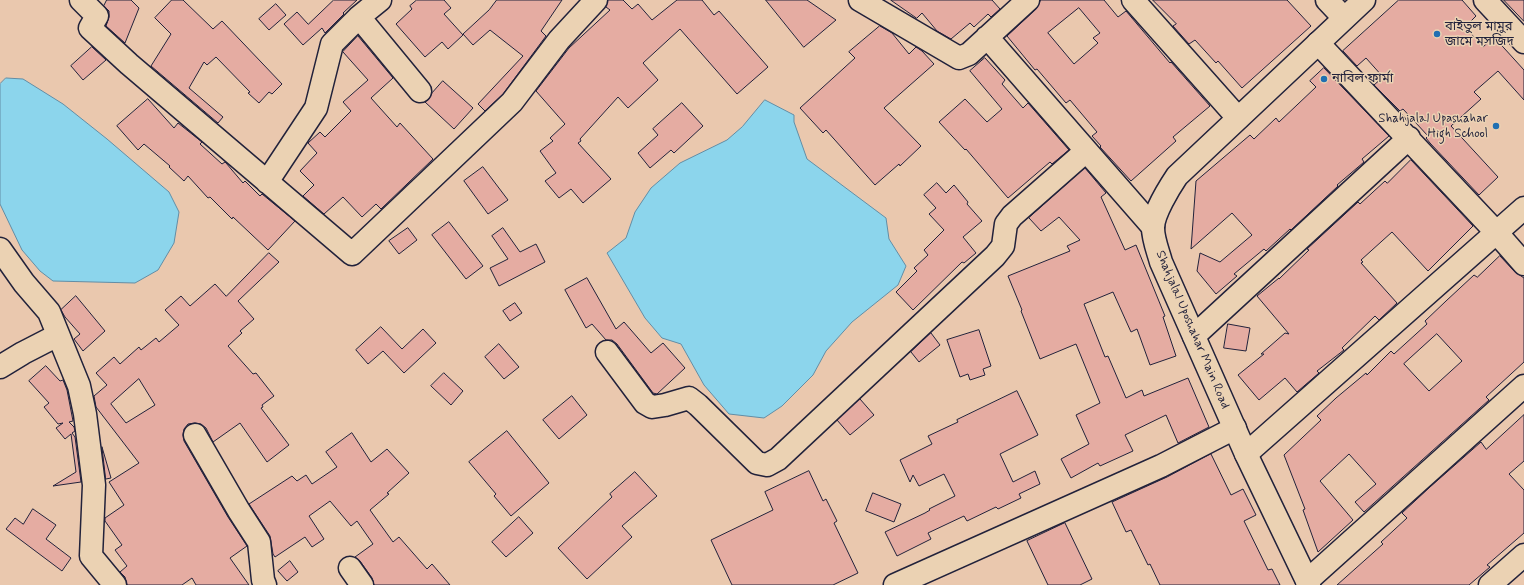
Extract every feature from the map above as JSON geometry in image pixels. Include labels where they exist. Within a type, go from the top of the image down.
[{"type":"street","points":[[81,0],[97,16],[90,28],[129,64],[352,254],[512,102],[559,40],[596,0]]},
{"type":"street","points":[[267,182],[316,108],[332,44],[359,17],[380,0]]},
{"type":"street","points":[[860,0],[959,58],[969,54],[1028,0]]},
{"type":"street","points":[[1133,0],[1238,118]]},
{"type":"street","points":[[1327,0],[1344,18]]},
{"type":"street","points":[[987,37],[1153,227],[1166,193],[1176,176],[1364,0]]},
{"type":"street","points":[[1485,0],[1523,38]]},
{"type":"street","points":[[359,17],[420,91]]},
{"type":"street","points":[[1318,43],[1409,138],[1524,264]]},
{"type":"street","points":[[1194,336],[1409,138]]},
{"type":"street","points":[[607,352],[645,403],[652,407],[689,398],[698,405],[757,464],[767,465],[784,454],[996,256],[1003,246],[1006,224],[1012,216],[1086,152]]},
{"type":"street","points":[[1246,454],[1524,208]]},
{"type":"street","name":"Shahjalal Uposhahar Main Road","points":[[1153,227],[1161,262],[1246,454],[1308,583]]},
{"type":"street","points":[[0,249],[24,283],[49,312],[79,386],[85,414],[94,485],[91,556],[115,585]]},
{"type":"street","points":[[0,367],[23,352],[58,335]]},
{"type":"street","points":[[1308,583],[1524,386]]},
{"type":"street","points":[[895,585],[1154,469],[1235,428]]},
{"type":"street","points":[[195,435],[238,511],[259,542],[262,580],[265,585]]},
{"type":"street","points":[[1490,585],[1524,555]]},
{"type":"water","points":[[6,78],[23,79],[63,104],[169,192],[179,212],[174,243],[158,270],[135,283],[53,281],[40,271],[22,250],[0,204],[0,84]]},
{"type":"water","points":[[765,100],[794,115],[794,122],[807,159],[886,218],[889,239],[906,266],[898,285],[852,322],[826,351],[813,375],[782,406],[764,418],[729,414],[704,385],[681,344],[662,338],[645,318],[607,253],[626,238],[635,212],[651,188],[680,163],[727,140],[742,127]]},
{"type":"building","points":[[107,0],[131,0],[139,8],[125,43],[106,26],[109,11],[104,6]]},
{"type":"building","points":[[172,0],[183,0],[213,29],[222,21],[282,84],[272,94],[269,92],[259,103],[248,93],[250,92],[216,57],[207,65],[204,62],[189,88],[223,117],[218,123],[151,66],[171,34],[155,18]]},
{"type":"building","points":[[334,0],[357,0],[325,33],[322,28],[303,45],[284,24],[297,12],[308,24]]},
{"type":"building","points":[[417,0],[444,0],[451,8],[444,14],[463,35],[448,49],[442,42],[425,57],[396,24],[412,9],[410,6]]},
{"type":"building","points":[[497,0],[562,0],[541,31],[546,36],[503,94],[485,111],[478,104],[523,56],[490,30],[473,45],[463,34],[489,10]]},
{"type":"building","points":[[608,0],[623,0],[632,9],[638,4],[652,20],[677,0],[702,0],[714,15],[719,11],[768,67],[737,94],[680,29],[643,63],[658,80],[628,108],[618,97],[580,139],[581,141],[578,143],[611,179],[583,203],[571,189],[559,198],[545,181],[556,173],[540,151],[553,141],[550,138],[565,124],[536,91],[569,48],[610,10],[606,7]]},
{"type":"building","points":[[766,0],[807,0],[836,20],[804,47]]},
{"type":"building","points":[[891,0],[992,0],[1000,9],[991,17],[988,14],[974,27],[970,23],[951,39],[937,31],[922,13],[917,18]]},
{"type":"building","points":[[1041,0],[1104,0],[1118,17],[1126,11],[1170,63],[1171,62],[1210,106],[1173,137],[1176,141],[1131,181],[1100,147],[1101,146],[1092,136],[1097,132],[1070,100],[1066,103],[1037,69],[1035,70],[1007,36],[1036,9]],"holes":[[[1079,8],[1100,33],[1093,38],[1098,43],[1074,64],[1048,33]]]},
{"type":"building","points":[[1153,0],[1287,0],[1311,26],[1242,88],[1218,61],[1216,63],[1195,40],[1189,44],[1173,26],[1176,24]]},
{"type":"building","points":[[1399,0],[1462,0],[1476,16],[1465,27],[1483,47],[1494,37],[1524,70],[1524,100],[1498,71],[1474,92],[1481,99],[1451,126],[1498,177],[1479,195],[1430,143],[1426,138],[1428,136],[1403,109],[1400,111],[1374,85],[1383,77],[1366,58],[1357,66],[1343,51]]},
{"type":"building","points":[[1504,0],[1524,0],[1524,21]]},
{"type":"building","points":[[276,4],[286,15],[269,30],[259,19]]},
{"type":"building","points":[[880,26],[892,33],[909,54],[916,47],[922,51],[934,64],[884,108],[921,146],[900,166],[899,164],[875,185],[826,130],[823,133],[800,108],[855,58],[849,52]]},
{"type":"building","points":[[358,36],[393,78],[371,98],[397,127],[400,123],[433,159],[381,209],[376,204],[362,217],[343,197],[324,214],[303,196],[314,185],[300,171],[317,153],[308,143],[320,132],[325,137],[351,111],[343,102],[368,80],[343,52]]},
{"type":"building","points":[[92,47],[106,60],[83,80],[71,66]]},
{"type":"building","points":[[985,58],[1005,80],[1002,84],[1023,108],[1028,103],[1069,150],[1052,164],[1050,162],[1008,198],[966,149],[965,150],[939,122],[965,99],[987,122],[1002,109],[970,71]]},
{"type":"building","points":[[1324,68],[1389,136],[1362,159],[1364,162],[1337,185],[1338,186],[1291,230],[1290,229],[1266,251],[1264,249],[1234,274],[1237,276],[1216,294],[1197,271],[1200,253],[1220,262],[1252,235],[1232,213],[1191,249],[1196,181],[1250,135],[1254,139],[1276,118],[1279,122],[1316,87],[1310,81]]},
{"type":"building","points":[[443,81],[473,108],[454,129],[425,102]]},
{"type":"building","points":[[148,99],[174,128],[178,123],[202,142],[200,144],[222,164],[225,162],[243,183],[245,181],[260,196],[262,194],[295,221],[268,250],[233,217],[232,219],[210,197],[208,198],[188,176],[184,181],[169,167],[170,166],[144,144],[138,150],[117,126]]},
{"type":"building","points":[[682,103],[703,126],[674,153],[671,150],[650,168],[638,153],[658,135],[653,129]]},
{"type":"building","points":[[1411,160],[1473,226],[1428,271],[1392,232],[1361,260],[1363,262],[1361,263],[1397,303],[1379,320],[1375,316],[1342,348],[1344,350],[1317,371],[1319,373],[1297,392],[1285,378],[1259,400],[1238,375],[1264,354],[1261,354],[1285,333],[1289,334],[1257,296],[1279,279],[1309,250],[1307,249],[1358,202],[1360,204],[1385,181],[1387,183]]},
{"type":"building","points":[[483,167],[508,200],[488,214],[464,181]]},
{"type":"building","points":[[1085,168],[1106,193],[1101,197],[1125,250],[1136,245],[1165,316],[1163,317],[1176,356],[1150,365],[1137,329],[1131,332],[1113,292],[1084,304],[1105,357],[1108,356],[1126,398],[1142,390],[1144,396],[1188,378],[1209,427],[1178,443],[1166,415],[1125,435],[1133,451],[1100,466],[1098,463],[1071,478],[1061,459],[1089,444],[1076,415],[1100,403],[1076,344],[1040,359],[1008,276],[1070,251],[1067,246],[1080,240],[1059,217],[1041,231],[1029,218]]},
{"type":"building","points":[[937,183],[946,193],[954,185],[968,202],[967,204],[982,221],[963,237],[976,253],[964,263],[962,262],[913,310],[896,292],[917,271],[914,268],[928,255],[924,250],[944,230],[929,214],[936,208],[924,195]]},
{"type":"building","points":[[449,222],[483,266],[466,279],[432,235]]},
{"type":"building","points":[[408,228],[417,240],[399,254],[389,241]]},
{"type":"building","points":[[503,228],[520,252],[536,244],[545,262],[499,286],[490,268],[508,259],[492,236]]},
{"type":"building","points":[[269,253],[279,262],[238,301],[254,319],[240,331],[242,333],[228,346],[253,374],[256,373],[274,396],[262,405],[263,407],[261,408],[289,445],[267,462],[240,423],[213,442],[206,428],[201,424],[188,424],[184,429],[183,435],[184,441],[228,517],[247,546],[230,558],[249,585],[196,585],[192,578],[182,585],[127,585],[125,577],[120,572],[127,566],[115,550],[122,545],[105,521],[105,518],[124,505],[109,482],[139,463],[96,407],[94,396],[107,385],[96,373],[114,357],[120,364],[139,347],[141,350],[156,338],[159,342],[179,325],[165,310],[181,296],[190,306],[215,284],[226,296]],"holes":[[[139,379],[155,405],[126,423],[111,404]]]},
{"type":"building","points":[[1500,256],[1515,272],[1524,278],[1524,362],[1486,397],[1489,400],[1364,512],[1355,502],[1376,484],[1349,454],[1320,481],[1353,520],[1318,552],[1303,510],[1305,509],[1284,455],[1321,420],[1317,416],[1336,398],[1366,373],[1367,375],[1391,351],[1394,354],[1427,324],[1425,321],[1474,275],[1477,277]],"holes":[[[1437,334],[1462,361],[1429,391],[1404,364]]]},
{"type":"building","points":[[587,278],[616,329],[624,322],[651,353],[663,343],[685,368],[657,394],[653,393],[617,344],[612,340],[606,340],[592,324],[586,328],[565,290]]},
{"type":"building","points":[[76,296],[105,331],[83,351],[74,339],[80,334],[65,317],[61,310]]},
{"type":"building","points":[[515,303],[522,313],[510,321],[503,311]]},
{"type":"building","points":[[1228,324],[1250,328],[1246,351],[1224,348]]},
{"type":"building","points":[[381,327],[402,349],[423,329],[436,343],[404,373],[383,351],[368,364],[356,350]]},
{"type":"building","points":[[979,330],[991,366],[983,369],[985,375],[970,380],[968,374],[960,377],[947,340]]},
{"type":"building","points":[[931,333],[940,345],[919,362],[911,352]]},
{"type":"building","points":[[499,344],[519,367],[504,379],[485,357]]},
{"type":"building","points":[[46,366],[60,381],[63,380],[67,390],[73,421],[69,422],[74,427],[75,431],[72,433],[75,437],[81,482],[53,486],[76,472],[71,434],[65,439],[56,428],[63,423],[58,424],[44,407],[49,403],[29,381]]},
{"type":"building","points":[[444,373],[463,391],[451,405],[431,386]]},
{"type":"building","points":[[1017,391],[1038,435],[1000,454],[1013,482],[1035,471],[1040,484],[1019,494],[1021,498],[998,509],[996,507],[967,521],[964,516],[928,533],[931,539],[897,556],[885,532],[925,513],[930,510],[929,509],[955,496],[944,474],[919,486],[913,475],[910,482],[900,460],[932,444],[928,436]]},
{"type":"building","points":[[572,396],[587,415],[559,439],[543,420]]},
{"type":"building","points":[[860,399],[874,415],[850,435],[837,420]]},
{"type":"building","points":[[1524,415],[1524,461],[1509,474],[1524,490],[1524,533],[1487,565],[1490,567],[1469,585],[1337,585],[1383,544],[1381,542],[1407,518],[1402,513],[1430,487],[1481,442],[1486,449]]},
{"type":"building","points":[[507,431],[549,483],[511,516],[494,496],[496,494],[469,462]]},
{"type":"building","points":[[352,433],[371,462],[387,449],[409,473],[387,493],[389,494],[370,510],[393,542],[399,537],[427,569],[432,564],[450,585],[374,585],[372,578],[360,561],[355,557],[373,544],[357,521],[351,526],[330,501],[309,516],[324,539],[312,547],[305,537],[275,557],[273,554],[270,536],[249,504],[292,476],[297,481],[306,475],[312,484],[337,467],[326,452]]},
{"type":"building","points":[[102,447],[111,478],[106,479]]},
{"type":"building","points":[[1211,454],[1231,495],[1243,489],[1256,515],[1244,521],[1268,570],[1272,569],[1280,585],[1160,585],[1150,564],[1148,565],[1131,530],[1126,532],[1112,502],[1167,477]]},
{"type":"building","points":[[809,471],[823,501],[826,499],[837,521],[834,523],[858,573],[833,585],[732,585],[711,540],[773,510],[765,492]]},
{"type":"building","points":[[635,472],[657,496],[622,526],[632,537],[587,579],[558,548],[612,497],[610,494]]},
{"type":"building","points":[[873,493],[901,504],[894,522],[866,511]]},
{"type":"building","points":[[33,509],[56,525],[46,539],[71,558],[62,571],[6,529],[15,518],[23,524]]},
{"type":"building","points":[[519,517],[533,533],[506,557],[492,542]]},
{"type":"building","points":[[1065,523],[1092,579],[1080,585],[1048,585],[1027,541]]},
{"type":"building","points":[[290,561],[298,572],[287,581],[278,571]]},
{"type":"place","name":"বাইতুল মামুর জামে মসজিদ","points":[[1437,34]]},
{"type":"place","name":"নাবিল ফার্মা","points":[[1324,79]]},
{"type":"place","name":"Shahjalal Upashahar High School","points":[[1496,126]]}]
